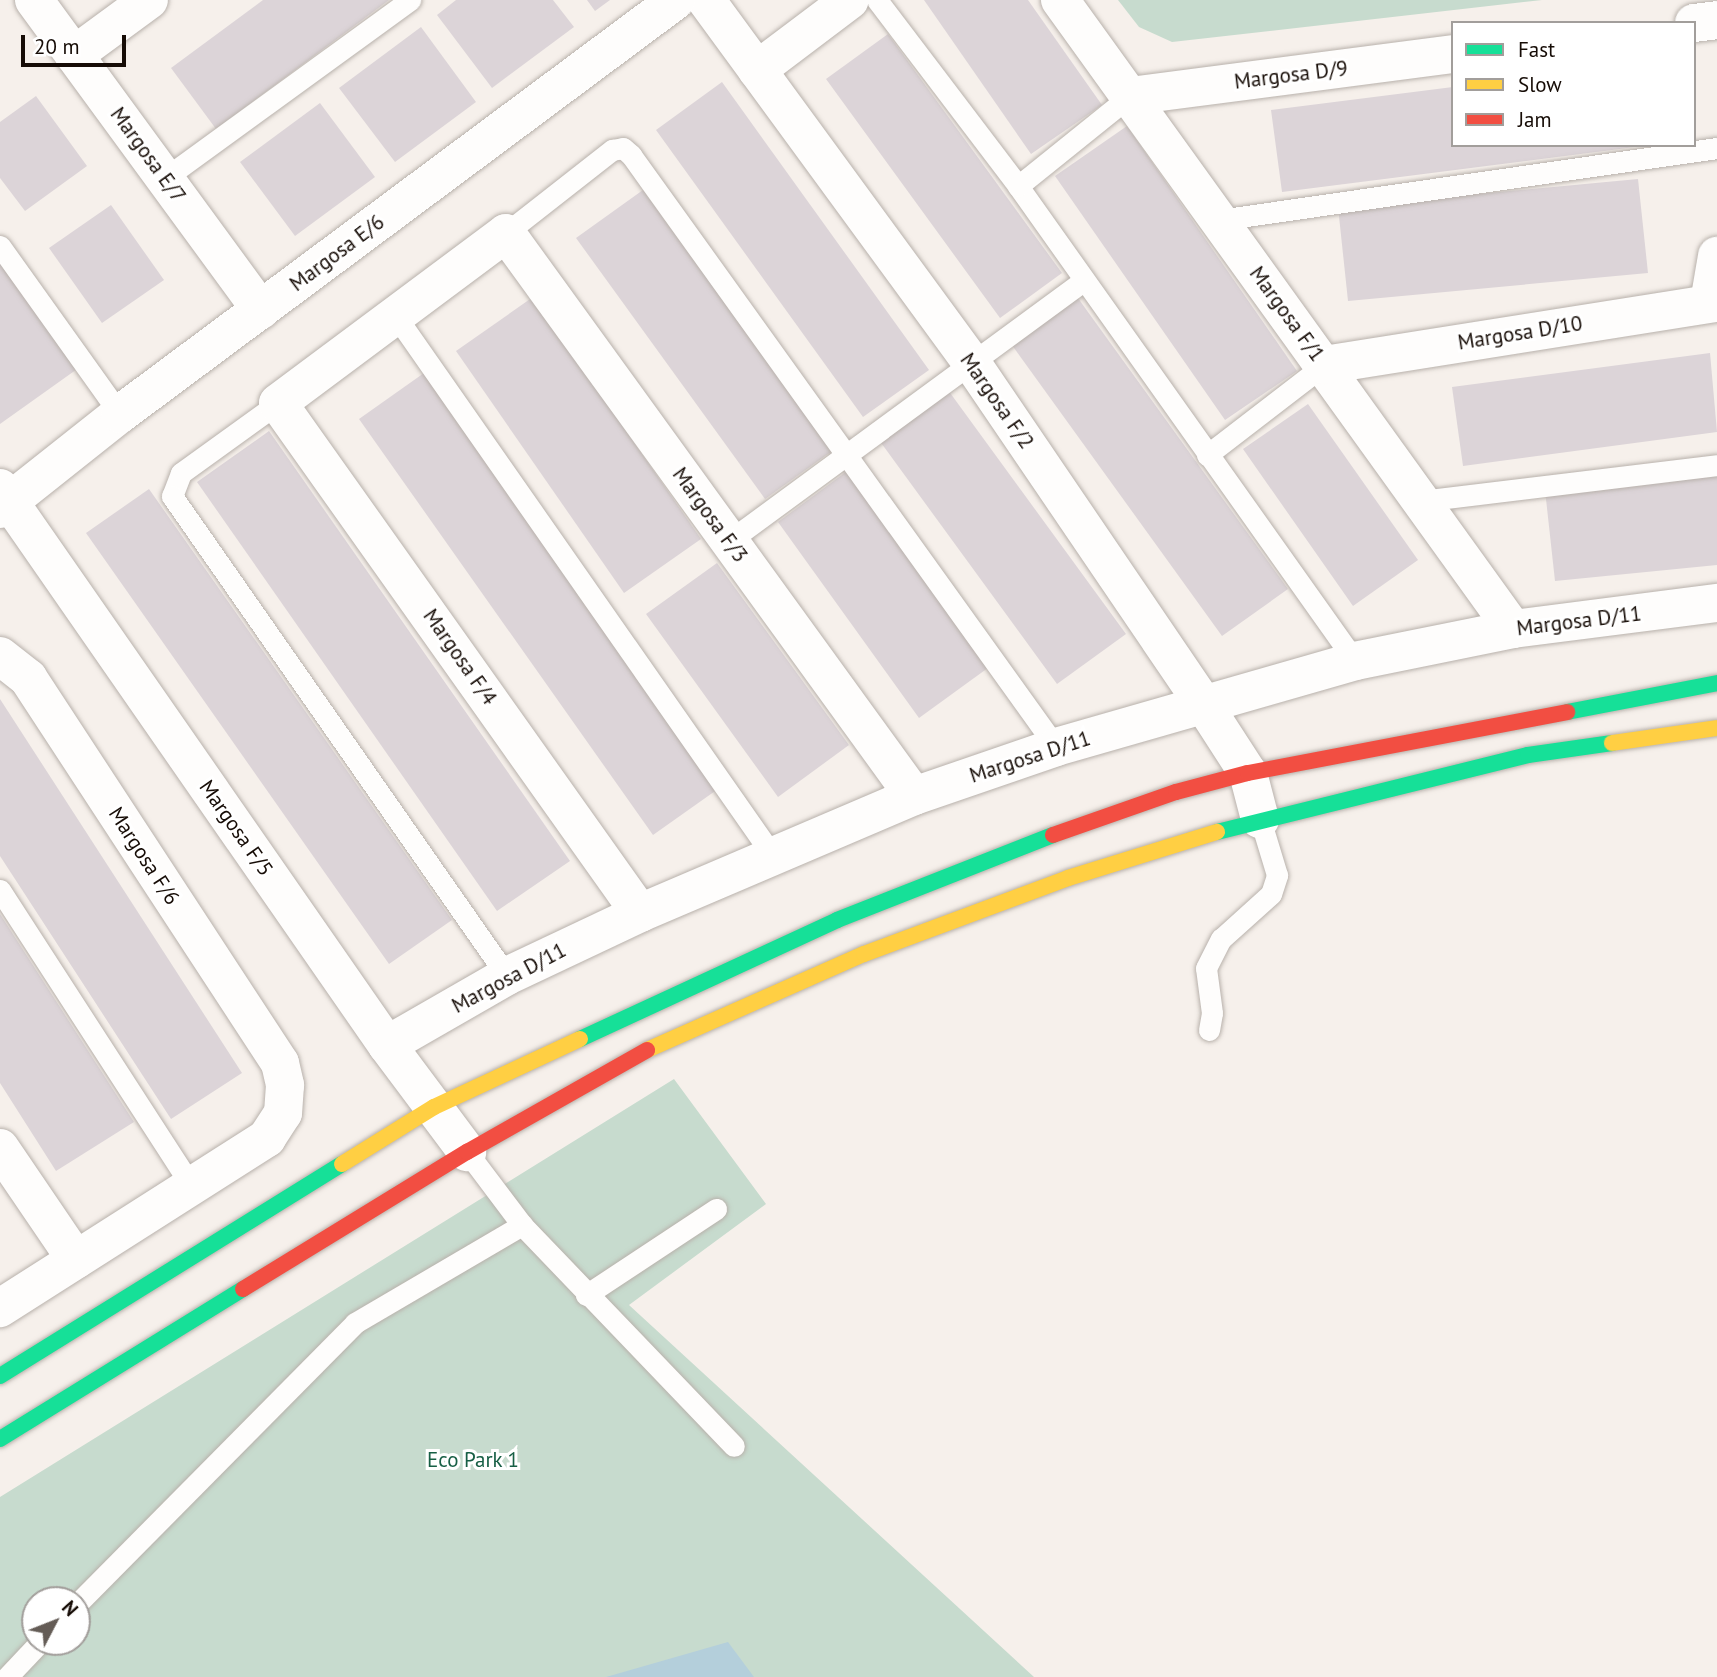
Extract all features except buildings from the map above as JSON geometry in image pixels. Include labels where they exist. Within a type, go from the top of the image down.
[{"type":"street","name":"Margosa E/7","points":[[34,0],[261,310]]},
{"type":"street","points":[[74,55],[149,0]]},
{"type":"street","name":"Margosa E/6","points":[[3,499],[676,0]]},
{"type":"street","name":"Margosa F/2","points":[[706,0],[971,362],[1202,702],[1248,773],[1260,819]]},
{"type":"street","points":[[757,71],[850,0]]},
{"type":"street","name":"Margosa F/1","points":[[1060,0],[1513,629]]},
{"type":"street","points":[[1696,23],[1717,20]]},
{"type":"street","name":"Margosa D/9","points":[[1130,96],[1451,54]]},
{"type":"street","points":[[278,403],[506,233]]},
{"type":"street","name":"Margosa F/3","points":[[506,233],[914,796]]},
{"type":"street","points":[[1713,303],[1717,256]]},
{"type":"street","name":"Margosa D/10","points":[[1324,365],[1713,303]]},
{"type":"street","name":"Margosa F/4","points":[[278,403],[639,913]]},
{"type":"street","name":"Margosa F/5","points":[[3,499],[387,1045],[467,1152]]},
{"type":"street","name":"Margosa D/11","points":[[387,1045],[507,976],[639,913],[914,796],[1056,747],[1202,702],[1355,662],[1513,629],[1717,603]]},
{"type":"street","name":"Margosa F/6","points":[[0,656],[28,678],[281,1063],[285,1085],[282,1113],[267,1138],[192,1187]]},
{"type":"street","points":[[0,1376],[434,1107],[837,920],[1049,835],[1248,773],[1717,683]]},
{"type":"street","points":[[0,1439],[467,1152],[659,1044],[864,954],[1068,878],[1260,819],[1528,755],[1717,728]]},
{"type":"street","points":[[0,1148],[76,1259]]},
{"type":"street","points":[[0,1308],[192,1187]]},
{"type":"lane","points":[[165,178],[410,0]]},
{"type":"lane","points":[[877,0],[1018,186],[1082,282],[1355,662]]},
{"type":"lane","points":[[1018,186],[1130,96]]},
{"type":"lane","points":[[506,233],[612,150],[623,148],[1056,747]]},
{"type":"lane","points":[[1219,220],[1717,148]]},
{"type":"lane","points":[[0,246],[120,414]]},
{"type":"lane","points":[[729,541],[1082,282]]},
{"type":"lane","points":[[395,316],[773,856]]},
{"type":"lane","points":[[1207,455],[1324,365]]},
{"type":"lane","points":[[278,403],[181,472],[172,496],[507,976]]},
{"type":"lane","points":[[1421,501],[1717,465]]},
{"type":"lane","points":[[1209,1030],[1212,1013],[1206,968],[1221,940],[1271,894],[1277,875],[1260,819]]},
{"type":"lane","points":[[0,890],[192,1187]]},
{"type":"lane","points":[[467,1152],[522,1225],[586,1295],[734,1446]]},
{"type":"lane","points":[[586,1295],[716,1209]]},
{"type":"lane","points":[[91,1590],[355,1323],[522,1225]]},
{"type":"lane","points":[[7,1677],[27,1656]]},
{"type":"green space","points":[[1118,0],[1542,0],[1172,42],[1139,27]]},
{"type":"green space","name":"Eco Park 1","points":[[674,1079],[766,1204],[629,1305],[1034,1677],[0,1677],[0,1497]]},
{"type":"water","points":[[728,1642],[754,1677],[606,1677]]},
{"type":"traffic: fast","points":[[1567,712],[1717,683]]},
{"type":"traffic: fast","points":[[1217,832],[1528,755],[1612,743]]},
{"type":"traffic: fast","points":[[580,1039],[837,920],[1053,835]]},
{"type":"traffic: fast","points":[[0,1376],[342,1164]]},
{"type":"traffic: fast","points":[[0,1439],[243,1289]]},
{"type":"traffic: slow","points":[[1612,743],[1717,728]]},
{"type":"traffic: slow","points":[[647,1050],[864,954],[1068,878],[1217,832]]},
{"type":"traffic: slow","points":[[342,1164],[434,1107],[580,1039]]},
{"type":"traffic: jam","points":[[1053,835],[1176,792],[1248,773],[1567,712]]},
{"type":"traffic: jam","points":[[243,1289],[467,1152],[647,1050]]}]
